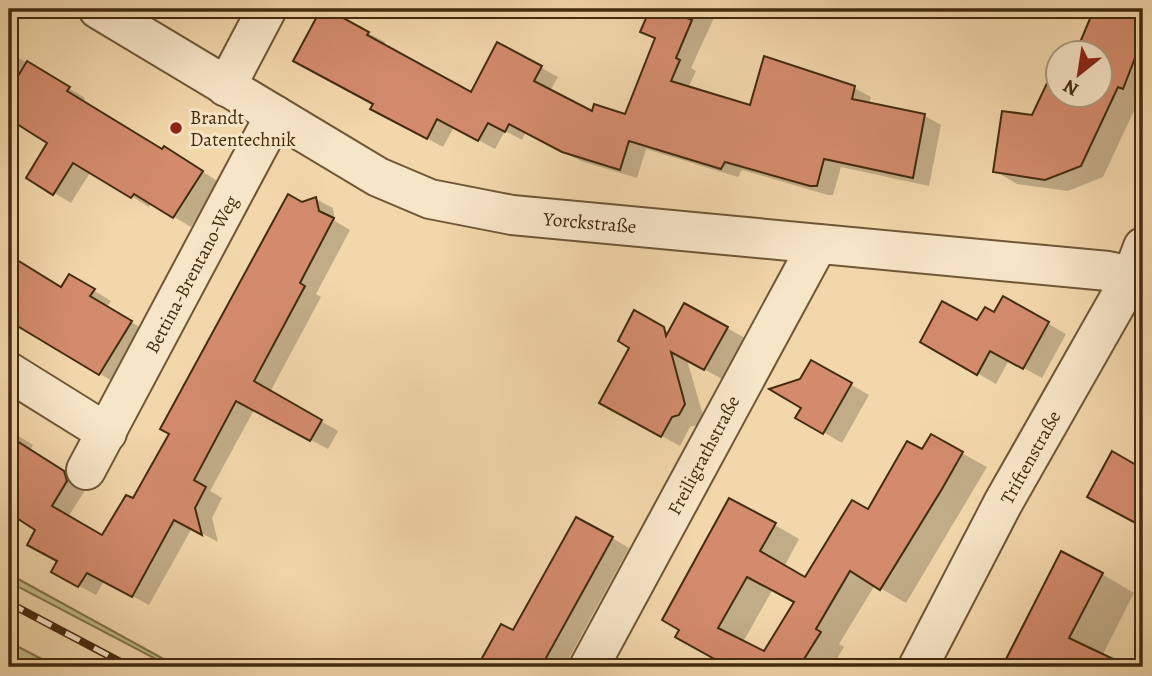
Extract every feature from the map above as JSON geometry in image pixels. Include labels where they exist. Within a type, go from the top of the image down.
[{"type":"street","name":"Yorckstraße","points":[[98,9],[378,177],[430,199],[512,215],[1108,271],[1137,262]]},
{"type":"street","points":[[226,87],[267,9]]},
{"type":"street","name":"Bettina-Brentano-Weg","points":[[86,470],[275,115]]},
{"type":"street","name":"Freiligrathstraße","points":[[589,667],[818,244]]},
{"type":"street","name":"Triftenstraße","points":[[918,667],[1003,503],[1137,262]]},
{"type":"street","points":[[9,372],[107,433]]},
{"type":"shaded area","points":[[9,574],[178,667],[171,667],[9,582]]},
{"type":"shaded area","points":[[9,642],[57,667],[9,667]]},
{"type":"building","points":[[321,9],[327,9],[369,32],[367,35],[471,92],[497,42],[542,66],[534,81],[592,111],[594,104],[625,114],[655,38],[640,32],[650,9],[665,9],[692,20],[676,58],[680,60],[671,81],[750,105],[764,56],[855,86],[852,99],[925,114],[913,178],[824,159],[817,186],[810,186],[725,162],[721,169],[629,141],[620,170],[562,152],[509,124],[505,132],[488,123],[478,141],[437,119],[427,139],[370,109],[373,104],[293,61]]},
{"type":"building","points":[[1094,9],[1122,9],[1143,17],[1143,37],[1123,89],[1118,87],[1114,96],[1114,38],[1082,38]]},
{"type":"building","points":[[27,61],[70,87],[67,91],[203,171],[173,218],[134,194],[131,198],[73,163],[53,195],[26,178],[47,143],[9,119],[9,91]]},
{"type":"building","points":[[1044,90],[1044,108],[1108,108],[1081,166],[1045,180],[993,172],[1002,111],[1032,115]]},
{"type":"building","points":[[288,194],[302,202],[316,197],[319,211],[334,218],[300,283],[305,286],[254,381],[322,420],[310,441],[236,401],[194,480],[206,487],[195,508],[202,535],[174,520],[132,597],[87,573],[78,587],[51,572],[57,561],[27,545],[35,530],[9,513],[9,436],[64,471],[67,481],[52,506],[102,535],[126,495],[133,498],[169,434],[160,429]]},
{"type":"building","points":[[9,255],[61,287],[69,274],[95,289],[90,296],[132,321],[99,375],[9,321]]},
{"type":"building","points":[[1003,296],[1049,322],[1023,369],[990,351],[977,375],[920,342],[942,301],[977,320],[985,307],[994,312]]},
{"type":"building","points":[[684,303],[728,327],[704,370],[671,352],[685,404],[679,415],[672,417],[661,437],[599,403],[629,348],[618,341],[634,310],[664,327],[666,336]]},
{"type":"building","points":[[811,360],[852,383],[823,434],[795,418],[801,408],[769,389],[800,379]]},
{"type":"building","points":[[931,434],[963,452],[880,590],[850,571],[816,629],[821,632],[799,667],[729,667],[675,637],[679,630],[662,620],[729,498],[776,523],[760,551],[805,577],[852,500],[868,509],[907,441],[922,449]],"holes":[[[747,577],[794,602],[764,651],[718,628]]]},
{"type":"building","points":[[1112,451],[1143,469],[1143,527],[1087,497]]},
{"type":"building","points":[[576,517],[613,537],[541,667],[477,667],[501,624],[513,630]]},
{"type":"building","points":[[1061,551],[1103,573],[1069,638],[1130,667],[1002,667]]},
{"type":"railway","points":[[9,603],[130,667]]},
{"type":"place","name":"Brandt Datentechnik","points":[[176,128]]}]
